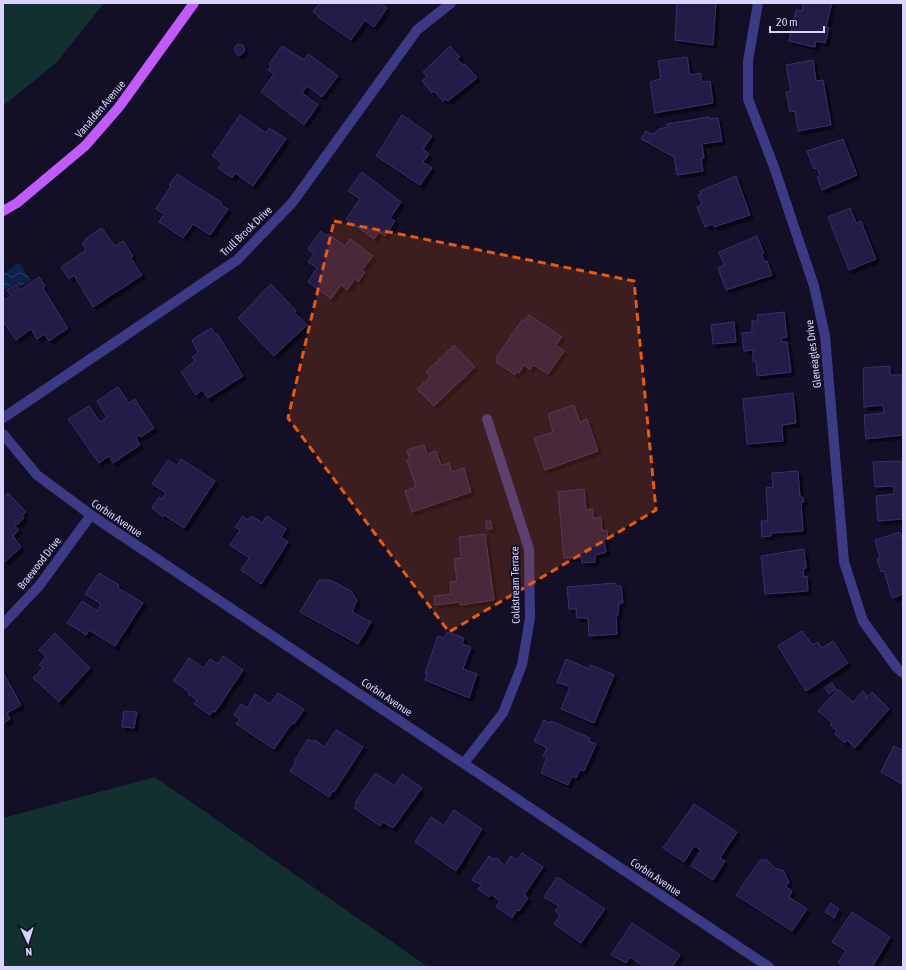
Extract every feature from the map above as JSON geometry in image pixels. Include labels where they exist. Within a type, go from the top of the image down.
[{"type":"main road","name":"Vanalden Avenue","points":[[3,211],[17,203],[85,146],[119,107],[194,3]]},
{"type":"street","name":"Trull Brook Drive","points":[[3,418],[237,260],[292,203],[418,30],[451,3]]},
{"type":"street","name":"Gleneagles Drive","points":[[758,3],[748,61],[748,99],[774,167],[814,286],[825,336],[844,562],[863,621],[897,668],[903,673]]},
{"type":"street","name":"Coldstream Terrace","points":[[464,763],[503,713],[522,665],[530,618],[529,549],[487,419]]},
{"type":"street","name":"Corbin Avenue","points":[[3,434],[37,475],[91,515],[769,967]]},
{"type":"street","name":"Braewood Drive","points":[[3,624],[39,586],[91,515]]},
{"type":"highlighted area","points":[[334,221],[634,281],[656,510],[449,632],[288,418]]},
{"type":"green space","points":[[3,3],[104,3],[57,62],[3,106]]},
{"type":"green space","points":[[155,777],[428,967],[3,967],[3,818]]},
{"type":"water","points":[[19,263],[31,280],[20,287],[16,282],[3,291],[3,274]]},
{"type":"building","points":[[320,3],[380,3],[387,8],[374,27],[365,20],[351,40],[313,12]]},
{"type":"building","points":[[677,3],[716,3],[713,45],[675,40]]},
{"type":"building","points":[[798,3],[832,3],[826,27],[829,28],[825,43],[816,41],[815,47],[789,41],[796,10],[802,11],[803,4]]},
{"type":"building","points":[[237,44],[243,45],[245,50],[241,55],[237,55],[234,49]]},
{"type":"building","points":[[282,46],[304,60],[308,54],[338,76],[322,97],[307,86],[302,93],[318,105],[304,125],[261,92],[274,74],[268,70],[271,66],[269,64]]},
{"type":"building","points":[[450,46],[460,57],[457,59],[463,65],[465,64],[477,78],[448,101],[446,99],[443,101],[434,91],[432,93],[422,81],[427,77],[423,72]]},
{"type":"building","points":[[687,57],[690,75],[700,73],[702,82],[710,81],[713,103],[655,113],[650,82],[661,79],[658,61]]},
{"type":"building","points":[[813,60],[816,81],[823,80],[831,125],[798,131],[795,111],[790,112],[786,92],[791,91],[786,65]]},
{"type":"building","points":[[240,115],[266,133],[269,128],[286,139],[253,186],[235,173],[232,178],[218,168],[222,163],[212,156]]},
{"type":"building","points":[[402,115],[432,136],[423,149],[429,154],[423,162],[432,168],[420,185],[376,156]]},
{"type":"building","points":[[709,117],[709,119],[718,118],[722,141],[702,144],[704,158],[701,159],[703,171],[677,175],[674,157],[641,139],[646,131],[651,134],[656,133],[659,129],[667,127],[667,124]]},
{"type":"building","points":[[843,139],[857,175],[822,190],[817,177],[820,176],[817,168],[814,169],[807,151]]},
{"type":"building","points":[[362,172],[401,202],[390,218],[395,221],[385,236],[379,232],[374,239],[346,219],[360,199],[348,191]]},
{"type":"building","points":[[177,174],[222,203],[221,205],[228,209],[210,235],[193,224],[183,238],[159,222],[164,214],[156,209],[171,186],[169,185]]},
{"type":"building","points":[[736,176],[750,215],[714,227],[713,224],[705,227],[697,207],[702,205],[698,195],[701,194],[700,191]]},
{"type":"building","points":[[850,208],[856,223],[861,221],[876,259],[849,270],[828,217]]},
{"type":"building","points":[[102,228],[115,246],[123,241],[133,256],[131,258],[142,275],[93,307],[74,275],[69,279],[61,267],[86,250],[82,243],[87,240],[85,239]]},
{"type":"building","points":[[321,231],[345,246],[350,239],[373,256],[362,270],[365,272],[358,282],[355,279],[347,290],[341,285],[331,299],[308,282],[317,268],[308,262],[314,254],[308,249]]},
{"type":"building","points":[[757,236],[764,253],[761,254],[765,262],[767,261],[772,275],[726,290],[718,268],[724,265],[719,252]]},
{"type":"building","points":[[39,277],[45,286],[43,288],[68,328],[49,341],[44,334],[37,339],[31,329],[16,340],[3,321],[3,301],[11,296],[7,290],[16,284],[20,290]]},
{"type":"building","points":[[271,284],[307,325],[274,356],[238,318]]},
{"type":"building","points":[[784,312],[787,337],[781,338],[782,342],[787,342],[791,372],[757,376],[756,362],[753,361],[754,350],[744,351],[742,333],[752,332],[752,321],[758,321],[757,315]]},
{"type":"building","points":[[529,315],[562,337],[556,345],[564,351],[548,374],[533,365],[530,370],[524,365],[519,373],[516,372],[515,375],[496,362],[498,359],[496,358],[522,320],[524,321]]},
{"type":"building","points":[[734,322],[736,342],[713,344],[711,325]]},
{"type":"building","points":[[211,328],[215,334],[217,333],[243,376],[208,398],[202,390],[196,395],[181,372],[195,361],[192,357],[198,353],[192,340]]},
{"type":"building","points":[[454,345],[475,367],[434,406],[417,389],[430,377],[426,372]]},
{"type":"building","points":[[890,366],[890,375],[903,375],[903,435],[866,439],[864,415],[884,413],[883,405],[864,407],[863,368]]},
{"type":"building","points":[[118,387],[129,403],[135,399],[154,428],[141,437],[140,435],[136,438],[140,445],[113,463],[109,456],[99,463],[68,419],[89,406],[100,422],[107,417],[97,401]]},
{"type":"building","points":[[793,393],[796,423],[782,425],[783,441],[747,444],[743,399]]},
{"type":"building","points":[[574,405],[580,422],[587,419],[598,451],[545,470],[534,438],[553,432],[548,414]]},
{"type":"building","points":[[424,445],[427,454],[436,451],[441,465],[449,463],[452,472],[464,468],[471,492],[412,512],[405,491],[416,487],[407,460],[410,460],[407,450]]},
{"type":"building","points":[[181,459],[215,481],[184,528],[164,515],[163,517],[152,508],[159,497],[162,499],[166,493],[152,484],[168,460],[177,466]]},
{"type":"building","points":[[873,462],[903,462],[903,519],[878,521],[876,496],[894,494],[894,486],[875,487]]},
{"type":"building","points":[[798,471],[800,497],[803,497],[804,502],[801,502],[803,531],[771,533],[771,536],[762,537],[761,521],[768,521],[766,488],[773,487],[772,473]]},
{"type":"building","points":[[584,489],[586,510],[593,509],[593,518],[601,517],[602,531],[607,530],[608,539],[604,539],[606,552],[595,555],[595,562],[582,563],[581,557],[564,558],[558,492]]},
{"type":"building","points":[[8,493],[26,512],[22,516],[24,518],[15,526],[19,530],[13,536],[21,547],[5,562],[3,560],[3,498]]},
{"type":"building","points":[[243,516],[248,520],[251,516],[262,523],[267,516],[286,529],[281,537],[288,542],[261,584],[241,570],[249,558],[230,545],[240,530],[235,527]]},
{"type":"building","points":[[486,521],[491,521],[492,529],[486,529]]},
{"type":"building","points":[[900,532],[903,542],[903,594],[892,598],[884,571],[881,572],[877,559],[880,558],[875,540]]},
{"type":"building","points":[[485,534],[494,600],[460,605],[460,602],[435,605],[434,596],[451,594],[450,582],[457,581],[454,559],[461,558],[459,537]]},
{"type":"building","points":[[804,549],[806,568],[803,569],[804,577],[807,576],[808,591],[765,594],[761,556]]},
{"type":"building","points":[[99,573],[119,585],[118,588],[143,603],[115,646],[89,630],[86,635],[67,623],[82,601],[97,611],[101,604],[85,594]]},
{"type":"building","points":[[319,580],[330,580],[351,591],[357,600],[352,612],[371,622],[358,644],[300,612]]},
{"type":"building","points":[[616,583],[616,586],[621,586],[623,603],[619,603],[618,615],[616,615],[617,634],[589,636],[588,618],[577,618],[576,609],[569,609],[567,587]]},
{"type":"building","points":[[802,631],[813,645],[818,642],[822,648],[833,641],[848,663],[806,691],[778,646]]},
{"type":"building","points":[[447,632],[464,638],[462,644],[471,647],[463,669],[477,674],[469,698],[425,680],[427,673],[425,673],[438,636],[445,638]]},
{"type":"building","points":[[55,633],[90,668],[59,702],[33,678],[43,668],[39,665],[46,657],[39,650]]},
{"type":"building","points":[[223,656],[243,670],[215,712],[213,711],[210,715],[194,704],[197,700],[188,694],[189,692],[173,681],[189,658],[204,668],[210,659],[218,664]]},
{"type":"building","points":[[566,659],[589,669],[591,665],[614,675],[594,723],[561,709],[570,687],[557,682]]},
{"type":"building","points":[[3,672],[21,705],[7,713],[10,719],[3,723]]},
{"type":"building","points":[[832,683],[836,689],[829,694],[825,688]]},
{"type":"building","points":[[838,689],[853,702],[863,691],[867,696],[865,699],[872,692],[889,709],[855,748],[847,740],[845,743],[835,734],[837,731],[830,725],[832,723],[818,711]]},
{"type":"building","points":[[278,693],[304,709],[274,749],[236,724],[240,719],[234,715],[241,704],[247,708],[255,694],[270,704]]},
{"type":"building","points":[[124,711],[137,712],[134,728],[122,727]]},
{"type":"building","points":[[544,720],[550,723],[551,721],[590,738],[589,741],[596,744],[584,771],[580,769],[576,778],[572,776],[568,785],[541,773],[547,757],[543,756],[547,748],[534,741]]},
{"type":"building","points":[[336,730],[363,747],[334,792],[333,791],[329,797],[290,771],[308,739],[313,742],[314,740],[325,747]]},
{"type":"building","points":[[894,746],[903,750],[903,785],[881,772]]},
{"type":"building","points":[[375,773],[395,786],[402,774],[422,788],[393,828],[383,822],[380,826],[354,808],[357,804],[355,803]]},
{"type":"building","points":[[694,804],[737,832],[720,858],[725,861],[713,880],[691,866],[701,850],[694,846],[684,862],[663,848]]},
{"type":"building","points":[[454,810],[482,829],[456,871],[415,842],[431,817],[444,826]]},
{"type":"building","points":[[522,853],[543,867],[524,895],[528,898],[512,918],[496,907],[500,901],[491,894],[489,897],[478,889],[481,885],[472,880],[489,856],[493,859],[497,858],[504,866],[511,856],[517,860]]},
{"type":"building","points":[[760,860],[767,860],[775,868],[784,871],[789,883],[785,886],[792,891],[789,897],[807,909],[792,931],[736,895]]},
{"type":"building","points":[[557,877],[605,909],[581,943],[554,924],[560,915],[555,911],[559,906],[544,897]]},
{"type":"building","points":[[831,903],[839,909],[834,918],[825,912]]},
{"type":"building","points":[[852,912],[890,937],[872,967],[845,967],[838,962],[846,951],[832,942]]},
{"type":"building","points":[[632,923],[680,955],[672,967],[645,967],[630,957],[626,963],[611,955]]}]
